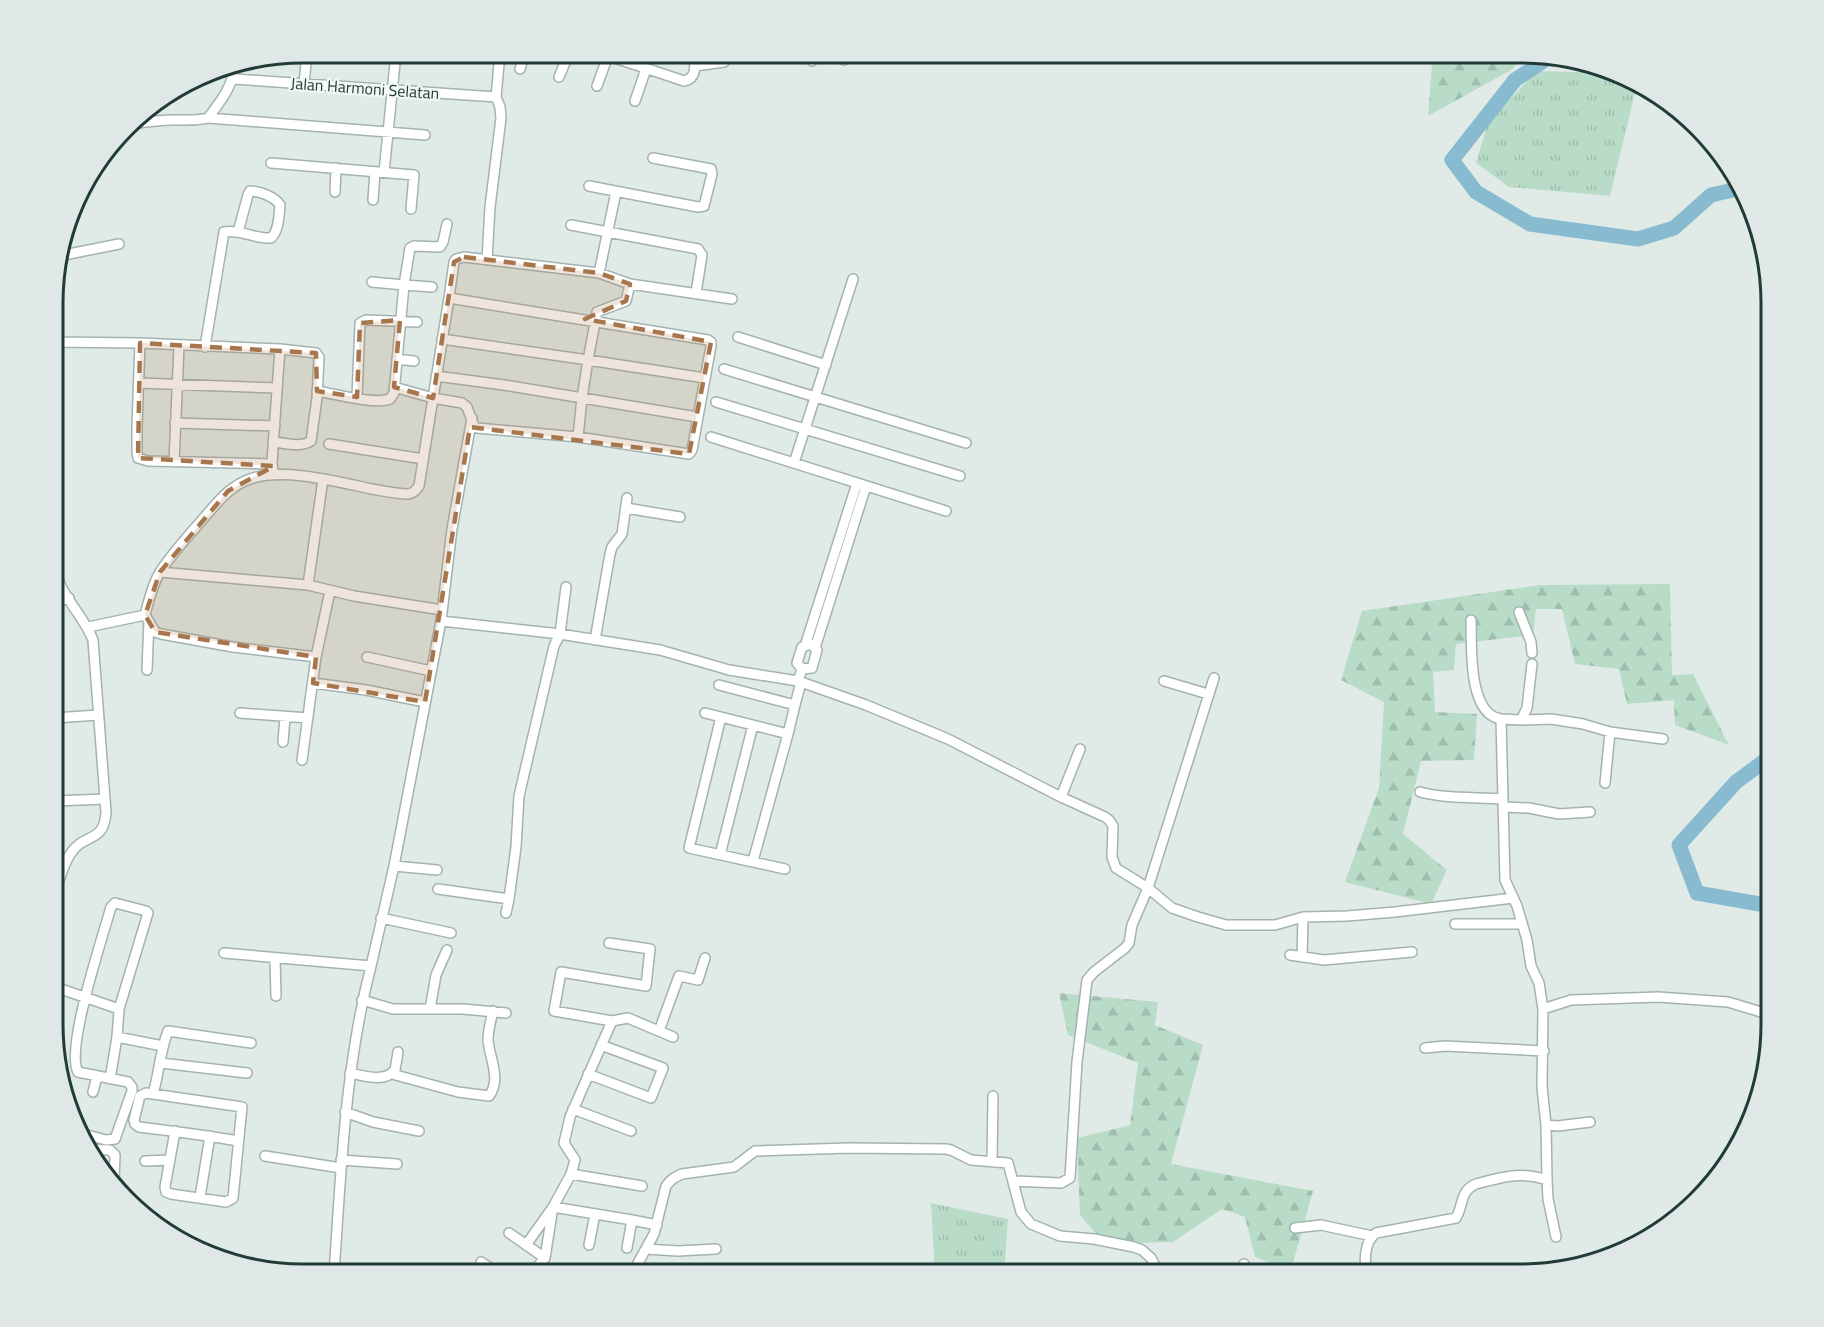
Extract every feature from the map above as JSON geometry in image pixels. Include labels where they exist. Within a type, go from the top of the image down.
[{"type":"street","points":[[304,84],[306,63]]},
{"type":"street","points":[[373,200],[388,132],[395,63]]},
{"type":"street","points":[[487,260],[490,207],[501,118],[496,97],[499,63]]},
{"type":"street","points":[[520,69],[522,63]]},
{"type":"street","points":[[559,77],[564,63]]},
{"type":"street","points":[[597,86],[603,63]]},
{"type":"street","points":[[630,63],[684,81],[691,79],[694,75],[695,63]]},
{"type":"street","points":[[695,66],[717,63]]},
{"type":"street","points":[[635,101],[646,69]]},
{"type":"street","points":[[208,118],[224,98],[234,80],[234,73]]},
{"type":"street","name":"Jalan Harmoni Selatan","points":[[234,80],[496,97]]},
{"type":"street","points":[[147,122],[178,120],[196,122],[208,118],[425,135]]},
{"type":"street","points":[[589,186],[698,207],[704,206],[712,174],[711,169],[653,158]]},
{"type":"street","points":[[271,163],[414,175],[411,209]]},
{"type":"street","points":[[334,192],[336,168]]},
{"type":"street","points":[[206,347],[224,235],[227,231],[267,238],[274,236],[280,205],[277,200],[250,191],[238,232]]},
{"type":"street","points":[[599,273],[616,192]]},
{"type":"street","points":[[317,391],[373,401],[384,402],[390,399],[394,393],[400,320],[410,248],[414,246],[440,247],[447,224]]},
{"type":"street","points":[[571,225],[700,251],[702,255],[696,293]]},
{"type":"street","points":[[68,254],[119,244]]},
{"type":"street","points":[[140,343],[136,453],[141,460],[273,469],[387,492],[409,494],[419,486],[456,259],[464,256],[599,273],[630,284],[732,299]]},
{"type":"street","points":[[794,464],[854,279]]},
{"type":"street","points":[[372,282],[432,287]]},
{"type":"street","points":[[578,437],[595,315],[599,310],[626,301],[630,284]]},
{"type":"street","points":[[394,387],[462,403],[477,428],[578,437],[688,454],[692,450],[711,346],[708,340],[449,297]]},
{"type":"street","points":[[357,397],[360,322],[400,320],[417,322]]},
{"type":"street","points":[[738,337],[826,365]]},
{"type":"street","points":[[442,339],[705,378]]},
{"type":"street","points":[[63,342],[140,343],[318,354],[317,391],[311,441],[299,446],[273,442]]},
{"type":"street","points":[[174,462],[179,346]]},
{"type":"street","points":[[273,469],[280,350]]},
{"type":"street","points":[[397,359],[414,361]]},
{"type":"street","points":[[724,369],[966,443]]},
{"type":"street","points":[[436,376],[697,417]]},
{"type":"street","points":[[139,383],[278,388]]},
{"type":"street","points":[[716,402],[960,476]]},
{"type":"street","points":[[335,1264],[345,1112],[350,1073],[362,1000],[394,866],[441,621],[452,529],[472,418]]},
{"type":"street","points":[[175,423],[275,426]]},
{"type":"street","points":[[711,437],[946,510]]},
{"type":"street","points":[[329,444],[423,459]]},
{"type":"street","points":[[147,670],[147,618],[151,592],[160,572],[211,508],[228,491],[273,469]]},
{"type":"street","points":[[308,585],[323,479]]},
{"type":"street","points":[[810,647],[861,484]]},
{"type":"street","points":[[595,640],[610,554],[612,547],[622,534],[627,503],[680,517]]},
{"type":"street","points":[[160,572],[308,585],[330,591],[442,610]]},
{"type":"street","points":[[506,913],[516,847],[519,796],[554,646],[560,634],[566,587]]},
{"type":"street","points":[[63,590],[88,627],[93,640],[105,800],[105,823],[102,831],[77,846],[63,869]]},
{"type":"street","points":[[302,760],[316,657],[330,591]]},
{"type":"street","points":[[63,600],[69,598]]},
{"type":"street","points":[[1519,612],[1531,642],[1532,653]]},
{"type":"street","points":[[88,627],[147,618]]},
{"type":"street","points":[[147,618],[155,632],[233,647],[316,657]]},
{"type":"street","points":[[1471,620],[1474,683],[1483,705],[1493,717],[1521,720],[1551,719],[1583,724],[1610,732],[1663,739]]},
{"type":"street","points":[[441,621],[560,634],[660,650],[729,670],[799,682],[866,705],[948,739],[1109,819],[1114,830],[1113,863],[1120,872],[1148,888],[1172,908],[1226,925],[1275,925],[1303,917],[1395,912],[1513,898]]},
{"type":"street","points":[[802,646],[817,650],[812,668],[802,669],[797,663],[802,646]]},
{"type":"street","points":[[367,657],[431,671]]},
{"type":"street","points":[[1521,720],[1527,708],[1532,664]]},
{"type":"street","points":[[753,861],[788,734],[802,669]]},
{"type":"street","points":[[1013,1181],[1062,1183],[1070,1178],[1077,1062],[1087,980],[1127,946],[1132,925],[1148,888],[1214,678]]},
{"type":"street","points":[[1164,681],[1208,694]]},
{"type":"street","points":[[313,683],[366,690],[425,702]]},
{"type":"street","points":[[719,685],[795,705]]},
{"type":"street","points":[[240,713],[308,718]]},
{"type":"street","points":[[705,713],[788,734]]},
{"type":"street","points":[[63,717],[98,715]]},
{"type":"street","points":[[283,742],[285,717]]},
{"type":"street","points":[[721,717],[689,848],[785,869]]},
{"type":"street","points":[[1501,719],[1505,880],[1517,906],[1530,953],[1531,966],[1539,983],[1543,1009],[1542,1087],[1546,1125],[1546,1180],[1556,1237]]},
{"type":"street","points":[[720,855],[753,725]]},
{"type":"street","points":[[1605,783],[1610,732]]},
{"type":"street","points":[[1061,797],[1080,749]]},
{"type":"street","points":[[1420,792],[1435,796],[1503,803],[1559,814],[1590,812]]},
{"type":"street","points":[[63,801],[105,800]]},
{"type":"street","points":[[394,866],[437,870]]},
{"type":"street","points":[[438,889],[509,899]]},
{"type":"street","points":[[91,1136],[110,1140],[115,1138],[132,1087],[128,1082],[110,1079],[78,1072],[75,1060],[85,996],[112,905],[115,903],[146,911],[148,914],[119,1009],[110,1079]]},
{"type":"street","points":[[1302,957],[1303,917]]},
{"type":"street","points":[[381,918],[451,933]]},
{"type":"street","points":[[1455,924],[1522,924]]},
{"type":"street","points":[[609,943],[650,949],[645,986],[561,972],[554,1011],[612,1021],[628,1018],[673,1036]]},
{"type":"street","points":[[430,1009],[436,975],[447,950]]},
{"type":"street","points":[[1290,955],[1324,960],[1412,952]]},
{"type":"street","points":[[224,953],[371,966]]},
{"type":"street","points":[[275,958],[276,996]]},
{"type":"street","points":[[659,1031],[679,976],[698,980],[705,958]]},
{"type":"street","points":[[63,989],[119,1009]]},
{"type":"street","points":[[1543,1009],[1571,1000],[1658,997],[1728,1002],[1761,1012]]},
{"type":"street","points":[[362,1000],[393,1009],[506,1013]]},
{"type":"street","points":[[350,1073],[375,1077],[392,1074],[458,1092],[489,1096],[493,1090],[494,1079],[494,1063],[488,1042],[493,1011]]},
{"type":"street","points":[[526,1245],[553,1207],[571,1174],[575,1160],[564,1143],[573,1109],[612,1021]]},
{"type":"street","points":[[153,1094],[163,1046],[170,1031],[251,1043]]},
{"type":"street","points":[[117,1037],[163,1046]]},
{"type":"street","points":[[588,1074],[651,1098],[663,1068],[601,1045]]},
{"type":"street","points":[[1425,1048],[1452,1046],[1544,1051]]},
{"type":"street","points":[[392,1074],[398,1061],[398,1052]]},
{"type":"street","points":[[161,1064],[247,1073]]},
{"type":"street","points":[[93,1092],[97,1076]]},
{"type":"street","points":[[175,1131],[166,1192],[226,1202],[233,1198],[242,1107],[146,1093],[140,1096],[134,1120],[139,1127],[175,1131],[238,1141]]},
{"type":"street","points":[[992,1162],[993,1096]]},
{"type":"street","points":[[573,1109],[631,1131]]},
{"type":"street","points":[[345,1112],[373,1122],[419,1131]]},
{"type":"street","points":[[1546,1125],[1558,1126],[1590,1122]]},
{"type":"street","points":[[200,1197],[210,1136]]},
{"type":"street","points":[[638,1264],[657,1225],[664,1194],[670,1180],[682,1174],[734,1167],[755,1151],[849,1148],[946,1149],[971,1160],[1008,1163],[1021,1212],[1031,1224],[1060,1236],[1094,1239],[1134,1247],[1142,1250],[1154,1264]]},
{"type":"street","points":[[98,1149],[111,1150],[115,1155],[114,1172]]},
{"type":"street","points":[[265,1155],[341,1164],[397,1164]]},
{"type":"street","points":[[146,1161],[170,1160]]},
{"type":"street","points":[[571,1174],[642,1186]]},
{"type":"street","points":[[1366,1264],[1368,1241],[1372,1236],[1380,1232],[1456,1218],[1464,1194],[1471,1186],[1510,1176],[1531,1175],[1546,1180]]},
{"type":"street","points":[[553,1207],[657,1225]]},
{"type":"street","points":[[540,1264],[545,1258],[553,1207]]},
{"type":"street","points":[[589,1245],[595,1214]]},
{"type":"street","points":[[627,1248],[632,1220]]},
{"type":"street","points":[[1295,1228],[1321,1225],[1372,1236]]},
{"type":"street","points":[[508,1233],[545,1258]]},
{"type":"street","points":[[646,1249],[678,1251],[716,1249]]},
{"type":"highlighted area","points":[[464,257],[599,273],[630,284],[626,301],[585,319],[711,342],[689,454],[470,427],[425,702],[313,683],[316,657],[155,632],[145,615],[160,572],[228,491],[274,466],[138,458],[140,343],[316,353],[317,391],[357,397],[360,323],[400,320],[394,387],[433,398],[454,262]]},
{"type":"green space","points":[[1432,63],[1517,63],[1513,69],[1428,116]]},
{"type":"green space","points":[[1537,71],[1587,72],[1613,81],[1635,92],[1610,196],[1509,187],[1476,163],[1488,122]]},
{"type":"green space","points":[[1670,584],[1672,675],[1693,674],[1729,745],[1675,725],[1674,700],[1627,704],[1619,669],[1575,664],[1562,609],[1536,609],[1533,635],[1456,644],[1454,670],[1433,672],[1435,712],[1477,714],[1474,760],[1421,761],[1403,834],[1447,870],[1431,904],[1345,882],[1379,788],[1384,702],[1341,680],[1362,611],[1540,585]]},
{"type":"green space","points":[[1059,993],[1158,1002],[1155,1025],[1203,1045],[1171,1164],[1313,1191],[1293,1264],[1274,1264],[1255,1257],[1245,1217],[1222,1209],[1173,1242],[1105,1244],[1080,1215],[1077,1138],[1130,1125],[1138,1063],[1068,1035]]},
{"type":"green space","points":[[931,1203],[1008,1219],[1005,1264],[934,1264]]},
{"type":"waterway","points":[[1539,64],[1515,80],[1452,160],[1476,192],[1530,224],[1638,239],[1674,228],[1711,195],[1733,190]]},
{"type":"waterway","points":[[1761,763],[1736,782],[1679,845],[1697,893],[1761,904]]}]
